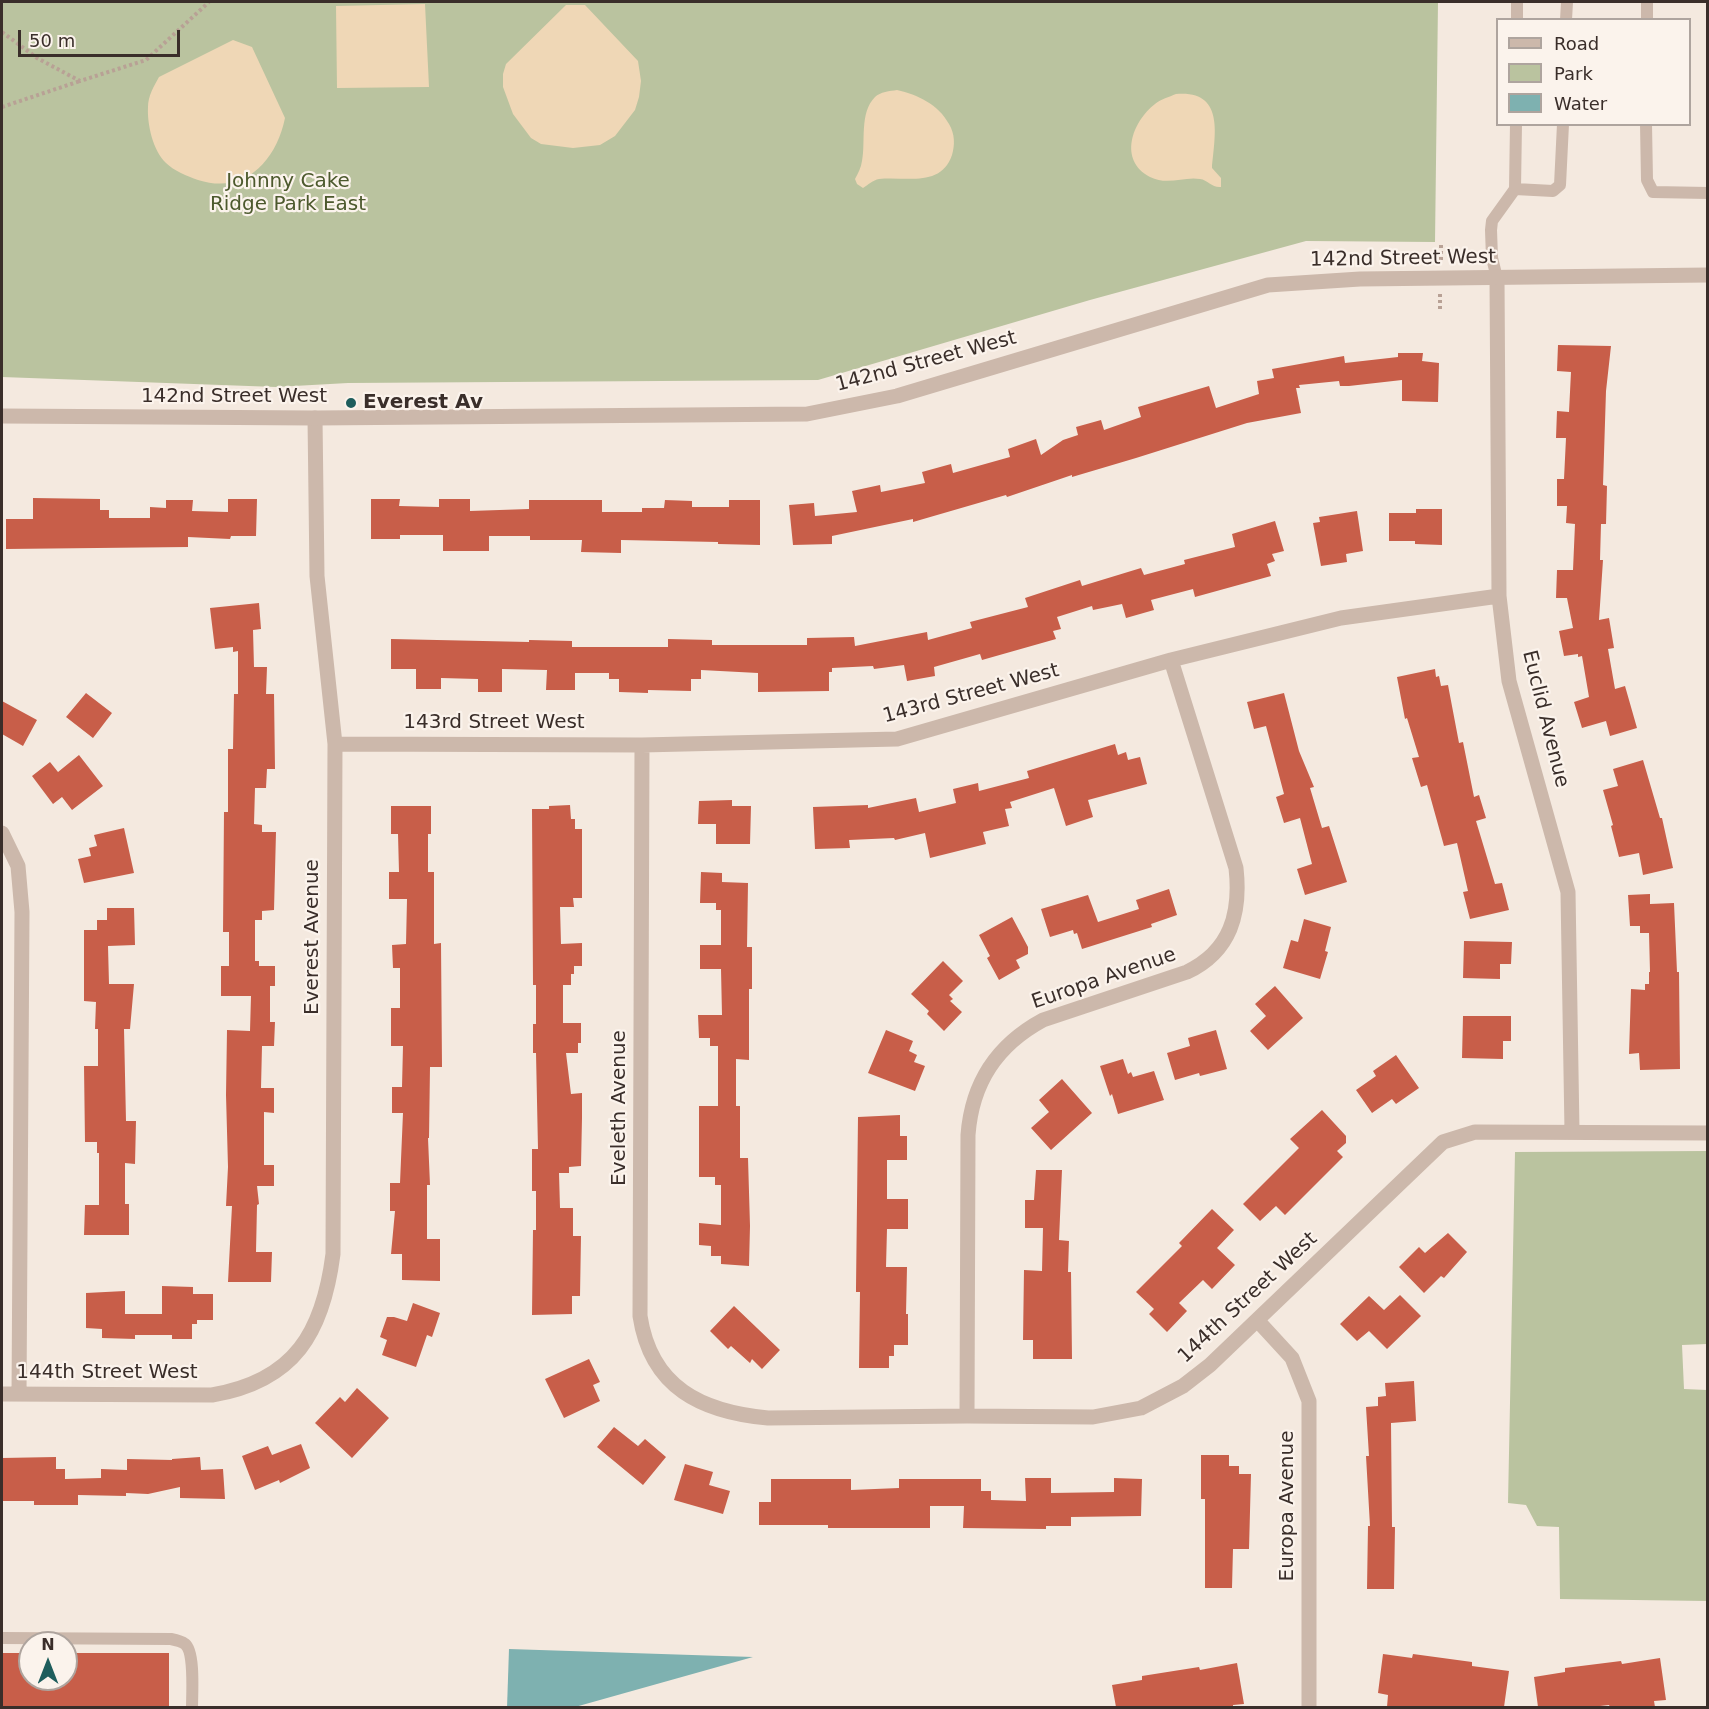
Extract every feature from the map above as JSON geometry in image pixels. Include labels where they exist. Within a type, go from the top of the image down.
[{"type":"street","name":"142nd Street West","points":[[2,416],[315,418],[807,414],[897,396],[1268,285],[1360,279],[1707,275]]},
{"type":"street","name":"Euclid Avenue","points":[[1497,278],[1499,596],[1509,681],[1568,892],[1572,1131]]},
{"type":"street","name":"Everest Avenue","points":[[212,1395],[254,1385],[285,1365],[303,1344],[317,1322],[330,1276],[333,1242],[335,744],[316,576],[315,418]]},
{"type":"street","name":"143rd Street West","points":[[335,744],[642,745],[897,739],[1172,660],[1341,618],[1499,596]]},
{"type":"street","name":"Europa Avenue","points":[[967,1416],[968,1135],[970,1112],[976,1092],[988,1068],[1011,1041],[1043,1020],[1202,966],[1224,941],[1238,907],[1239,886],[1236,868],[1172,660]]},
{"type":"street","name":"Eveleth Avenue","points":[[642,745],[643,1333],[655,1358],[675,1385],[687,1396],[703,1404],[744,1416]]},
{"type":"street","points":[[2,833],[18,866],[22,912],[19,1394]]},
{"type":"street","name":"144th Street West","points":[[744,1416],[768,1418],[1093,1417],[1141,1408],[1183,1386],[1210,1365],[1443,1142],[1475,1132],[1707,1133]]},
{"type":"street","name":"Europa Avenue","points":[[1258,1321],[1292,1358],[1309,1401],[1309,1707]]},
{"type":"street","name":"144th Street West","points":[[2,1394],[212,1395]]},
{"type":"lane","points":[[1516,18],[1517,2]]},
{"type":"lane","points":[[1566,18],[1567,2]]},
{"type":"lane","points":[[1647,2],[1647,18]]},
{"type":"lane","points":[[1497,278],[1492,258],[1492,220],[1515,189],[1516,126]]},
{"type":"lane","points":[[1515,189],[1553,191],[1560,185],[1563,126]]},
{"type":"lane","points":[[1646,126],[1647,180],[1653,192],[1707,193]]},
{"type":"lane","points":[[2,1638],[171,1639],[180,1641],[185,1644],[191,1654],[192,1707]]},
{"type":"path","points":[[2,107],[146,60],[209,2]]},
{"type":"path","points":[[2,32],[37,58],[80,81]]},
{"type":"green space","name":"Johnny Cake Ridge Park East","points":[[2,2],[1438,2],[1435,242],[1306,241],[1090,300],[818,380],[348,383],[276,387],[2,377]]},
{"type":"green space","points":[[1707,1151],[1707,1344],[1682,1345],[1684,1389],[1707,1390],[1707,1601],[1560,1599],[1559,1527],[1537,1526],[1526,1505],[1508,1503],[1515,1152]]},
{"type":"sand","points":[[425,4],[429,87],[337,88],[336,6]]},
{"type":"sand","points":[[566,5],[585,5],[638,61],[641,81],[635,110],[615,136],[600,145],[573,148],[541,144],[531,138],[513,114],[503,87],[506,64]]},
{"type":"sand","points":[[233,40],[252,47],[285,118],[281,134],[266,160],[256,171],[244,178],[230,183],[198,180],[169,166],[161,158],[150,129],[148,103],[159,77]]},
{"type":"sand","points":[[897,90],[927,101],[939,111],[951,128],[954,143],[952,155],[940,172],[931,176],[879,179],[863,188],[857,184],[855,179],[862,161],[867,111],[877,95]]},
{"type":"sand","points":[[1176,94],[1192,95],[1203,99],[1210,107],[1215,129],[1212,168],[1221,178],[1221,187],[1200,179],[1157,180],[1140,170],[1134,161],[1131,151],[1132,141],[1140,121],[1157,102]]},
{"type":"water","points":[[509,1649],[753,1657],[575,1707],[507,1708]]},
{"type":"building","points":[[1558,345],[1611,346],[1606,391],[1603,485],[1607,486],[1606,524],[1601,524],[1600,560],[1603,560],[1599,620],[1609,618],[1614,648],[1608,649],[1615,689],[1625,686],[1637,728],[1610,736],[1606,721],[1582,728],[1574,702],[1589,697],[1582,656],[1578,657],[1578,654],[1564,656],[1559,631],[1573,628],[1567,598],[1556,598],[1557,570],[1573,570],[1575,524],[1566,523],[1567,506],[1557,506],[1557,479],[1564,479],[1566,438],[1556,438],[1557,411],[1569,412],[1571,372],[1557,371]]},
{"type":"building","points":[[1398,353],[1423,353],[1422,361],[1439,363],[1438,402],[1402,401],[1402,380],[1349,386],[1340,386],[1339,381],[1299,385],[1300,388],[1296,388],[1301,413],[1247,423],[1072,477],[1072,475],[1007,497],[1006,495],[913,522],[913,519],[832,536],[832,544],[793,545],[789,505],[814,503],[815,516],[857,512],[852,491],[880,485],[881,492],[925,483],[922,472],[951,464],[953,473],[1010,457],[1008,449],[1036,439],[1041,455],[1063,440],[1078,435],[1076,427],[1101,420],[1104,430],[1141,417],[1138,407],[1209,386],[1216,408],[1259,394],[1257,381],[1274,378],[1272,369],[1344,356],[1345,363],[1398,357]]},
{"type":"building","points":[[33,498],[100,499],[100,510],[109,510],[109,518],[150,518],[150,507],[166,508],[166,500],[193,500],[192,511],[228,512],[228,499],[257,499],[256,536],[231,536],[230,539],[188,537],[188,547],[6,549],[6,519],[33,519]]},
{"type":"building","points":[[371,499],[400,499],[399,506],[439,507],[439,499],[470,499],[470,511],[529,509],[529,500],[602,500],[602,512],[642,512],[642,508],[664,508],[665,500],[692,501],[692,507],[729,507],[729,500],[760,500],[760,545],[621,540],[621,553],[581,552],[582,540],[530,540],[530,536],[489,536],[489,551],[443,551],[443,535],[400,535],[400,539],[371,539]]},
{"type":"building","points":[[1416,509],[1442,509],[1442,545],[1415,544],[1415,541],[1389,541],[1389,513],[1416,513]]},
{"type":"building","points":[[1357,511],[1363,551],[1346,554],[1347,562],[1321,566],[1313,523],[1320,522],[1319,517]]},
{"type":"building","points":[[1275,521],[1284,551],[1272,554],[1275,561],[1267,564],[1271,576],[1195,597],[1193,589],[1151,600],[1154,610],[1126,618],[1122,604],[1093,610],[1092,606],[1057,617],[1061,629],[1053,631],[1056,639],[982,660],[980,654],[934,667],[935,676],[907,681],[904,665],[874,669],[873,666],[832,668],[832,672],[829,672],[829,691],[758,692],[758,673],[701,670],[701,679],[691,679],[691,691],[648,690],[648,693],[619,692],[619,679],[609,679],[609,673],[575,673],[575,690],[546,690],[547,670],[502,669],[502,692],[478,692],[478,679],[441,678],[441,689],[416,689],[416,669],[391,669],[391,639],[572,641],[572,647],[668,647],[668,639],[712,640],[712,645],[807,645],[807,638],[854,637],[855,646],[927,632],[928,640],[972,628],[970,622],[1028,607],[1025,598],[1080,580],[1082,586],[1141,568],[1144,575],[1185,564],[1184,560],[1235,547],[1232,534]]},
{"type":"building","points":[[259,603],[261,629],[253,630],[254,667],[267,667],[266,694],[274,694],[275,769],[267,769],[266,788],[255,788],[254,824],[262,825],[262,832],[276,832],[274,910],[262,911],[262,920],[255,920],[255,961],[259,961],[259,966],[275,966],[275,986],[270,986],[270,1022],[275,1022],[274,1046],[262,1046],[261,1088],[274,1088],[274,1113],[264,1112],[264,1165],[274,1165],[274,1186],[257,1186],[259,1204],[257,1205],[256,1252],[272,1252],[271,1282],[228,1282],[232,1206],[226,1206],[227,1030],[250,1031],[251,996],[221,996],[221,966],[229,966],[229,932],[223,932],[224,812],[228,812],[228,749],[233,749],[234,694],[238,694],[238,651],[233,652],[233,647],[215,649],[210,608]]},
{"type":"building","points":[[1435,669],[1441,686],[1448,685],[1459,743],[1463,742],[1474,797],[1479,795],[1486,818],[1476,821],[1495,884],[1502,883],[1509,910],[1470,919],[1463,892],[1468,891],[1457,843],[1444,846],[1427,785],[1421,787],[1412,758],[1419,757],[1407,718],[1405,719],[1397,677]]},
{"type":"building","points":[[86,693],[112,713],[93,738],[66,717]]},
{"type":"building","points":[[1284,693],[1299,751],[1314,787],[1310,788],[1322,828],[1329,826],[1347,882],[1305,895],[1297,869],[1312,864],[1300,818],[1284,823],[1276,797],[1284,794],[1266,726],[1254,729],[1247,702]]},
{"type":"building","points":[[2,701],[37,720],[23,746],[2,734]]},
{"type":"building","points":[[1115,744],[1118,755],[1126,752],[1128,760],[1140,757],[1147,784],[1088,800],[1093,817],[1066,826],[1054,788],[1010,802],[1012,808],[1005,809],[1009,826],[983,832],[986,844],[930,858],[925,833],[895,840],[894,838],[849,840],[850,848],[815,849],[813,807],[868,805],[868,808],[916,798],[919,812],[956,803],[953,789],[978,783],[979,791],[1029,778],[1027,771]]},
{"type":"building","points":[[79,755],[103,786],[72,810],[62,797],[53,804],[32,776],[50,762],[58,772]]},
{"type":"building","points":[[1643,760],[1660,818],[1662,818],[1673,868],[1643,875],[1639,853],[1619,857],[1603,790],[1618,786],[1613,769]]},
{"type":"building","points":[[732,800],[732,806],[751,806],[750,844],[716,844],[716,824],[698,824],[699,801]]},
{"type":"building","points":[[570,805],[571,819],[575,819],[575,829],[582,829],[582,898],[573,898],[574,907],[560,907],[561,944],[582,943],[582,966],[574,966],[571,985],[563,985],[563,1023],[581,1023],[581,1043],[578,1043],[578,1053],[566,1053],[571,1094],[582,1093],[581,1166],[569,1167],[569,1173],[559,1173],[560,1208],[573,1208],[573,1236],[581,1236],[580,1296],[572,1296],[572,1314],[532,1315],[536,1191],[532,1191],[532,1149],[538,1149],[536,1053],[533,1053],[536,985],[533,985],[532,809]]},
{"type":"building","points":[[391,806],[431,806],[428,872],[434,872],[434,944],[441,943],[442,1067],[430,1067],[428,1138],[430,1185],[427,1185],[427,1239],[440,1239],[440,1281],[402,1280],[402,1254],[391,1254],[395,1211],[390,1211],[390,1183],[400,1183],[403,1113],[392,1113],[392,1087],[402,1087],[403,1046],[391,1046],[391,1008],[400,1008],[400,968],[393,968],[392,945],[406,944],[407,899],[389,899],[389,872],[399,872],[398,834],[391,834]]},
{"type":"building","points":[[124,828],[134,873],[84,883],[78,859],[91,856],[89,848],[97,846],[94,835]]},
{"type":"building","points":[[701,872],[722,873],[722,882],[748,883],[747,947],[752,947],[752,989],[749,989],[749,1060],[736,1059],[736,1106],[740,1106],[740,1158],[748,1158],[749,1266],[721,1264],[721,1256],[711,1256],[711,1246],[699,1245],[699,1223],[721,1225],[721,1185],[715,1185],[715,1177],[699,1177],[699,1106],[718,1106],[718,1046],[710,1046],[710,1038],[699,1038],[698,1015],[722,1015],[721,969],[700,969],[700,945],[721,945],[721,910],[716,910],[716,903],[700,903]]},
{"type":"building","points":[[1169,889],[1177,915],[1151,924],[1152,927],[1082,949],[1077,933],[1074,934],[1073,930],[1050,937],[1041,909],[1088,895],[1098,922],[1139,909],[1136,900]]},
{"type":"building","points":[[1650,894],[1650,904],[1674,903],[1677,972],[1679,972],[1680,1069],[1640,1070],[1639,1053],[1629,1054],[1631,989],[1645,990],[1645,984],[1649,984],[1650,972],[1649,933],[1640,933],[1640,926],[1630,926],[1628,895]]},
{"type":"building","points":[[107,908],[134,908],[135,945],[108,946],[109,984],[134,984],[130,1029],[124,1029],[126,1121],[136,1121],[135,1164],[125,1163],[125,1204],[129,1204],[129,1235],[84,1235],[85,1205],[99,1205],[99,1153],[97,1153],[97,1142],[85,1142],[84,1066],[98,1066],[98,1029],[95,1029],[96,1002],[84,1001],[84,930],[97,930],[97,920],[107,920]]},
{"type":"building","points":[[1012,917],[1028,947],[1028,954],[1016,960],[1020,968],[999,980],[987,958],[990,956],[979,935]]},
{"type":"building","points":[[1304,919],[1331,927],[1325,951],[1328,952],[1320,979],[1283,968],[1291,940],[1298,942]]},
{"type":"building","points":[[1464,941],[1512,942],[1511,964],[1500,964],[1500,979],[1463,978]]},
{"type":"building","points":[[943,961],[963,981],[949,995],[953,999],[950,1001],[962,1012],[944,1031],[927,1014],[929,1011],[911,994]]},
{"type":"building","points":[[1275,986],[1303,1018],[1268,1050],[1250,1031],[1266,1016],[1255,1004]]},
{"type":"building","points":[[1463,1016],[1511,1016],[1511,1041],[1503,1041],[1503,1059],[1462,1058]]},
{"type":"building","points":[[886,1030],[913,1041],[909,1051],[917,1055],[914,1062],[925,1066],[915,1091],[868,1073]]},
{"type":"building","points":[[1216,1030],[1227,1069],[1200,1076],[1199,1073],[1175,1080],[1167,1053],[1190,1046],[1188,1038]]},
{"type":"building","points":[[1396,1055],[1419,1088],[1396,1104],[1392,1099],[1372,1113],[1356,1090],[1376,1076],[1373,1071]]},
{"type":"building","points":[[1123,1059],[1128,1074],[1131,1072],[1133,1077],[1154,1071],[1164,1100],[1118,1114],[1100,1066]]},
{"type":"building","points":[[1062,1079],[1092,1113],[1051,1150],[1031,1128],[1049,1112],[1039,1100]]},
{"type":"building","points":[[1322,1110],[1346,1136],[1346,1143],[1337,1151],[1343,1157],[1285,1215],[1276,1206],[1260,1221],[1243,1204],[1299,1148],[1290,1139]]},
{"type":"building","points":[[900,1115],[900,1136],[907,1136],[907,1160],[887,1160],[887,1199],[908,1199],[908,1229],[887,1229],[886,1267],[907,1267],[908,1345],[894,1345],[894,1356],[889,1356],[889,1368],[859,1368],[860,1292],[856,1292],[858,1117]]},
{"type":"building","points":[[1036,1170],[1062,1170],[1059,1240],[1069,1241],[1072,1359],[1033,1359],[1033,1340],[1023,1340],[1024,1270],[1042,1271],[1043,1228],[1025,1228],[1025,1200],[1034,1200]]},
{"type":"building","points":[[1212,1209],[1234,1230],[1217,1248],[1235,1265],[1212,1289],[1203,1280],[1179,1303],[1187,1311],[1167,1332],[1149,1314],[1154,1309],[1136,1292],[1182,1246],[1179,1243]]},
{"type":"building","points":[[1448,1233],[1467,1252],[1444,1278],[1441,1276],[1424,1293],[1399,1267],[1419,1247],[1425,1253]]},
{"type":"building","points":[[162,1286],[193,1287],[193,1294],[213,1294],[213,1320],[197,1320],[197,1324],[192,1324],[192,1339],[172,1339],[172,1335],[135,1335],[135,1339],[102,1338],[102,1329],[86,1328],[86,1293],[125,1291],[125,1314],[162,1314]]},
{"type":"building","points":[[1400,1295],[1421,1316],[1387,1349],[1369,1331],[1357,1341],[1340,1324],[1369,1296],[1384,1310]]},
{"type":"building","points":[[413,1303],[440,1313],[432,1337],[427,1335],[416,1367],[382,1355],[387,1340],[380,1337],[387,1317],[407,1321]]},
{"type":"building","points":[[734,1306],[780,1350],[762,1369],[752,1359],[750,1363],[731,1346],[728,1349],[710,1331]]},
{"type":"building","points":[[589,1359],[600,1382],[593,1385],[600,1401],[564,1418],[545,1379]]},
{"type":"building","points":[[1414,1381],[1416,1421],[1391,1423],[1392,1527],[1395,1527],[1394,1589],[1367,1589],[1368,1526],[1370,1526],[1366,1407],[1378,1406],[1378,1397],[1386,1396],[1385,1383]]},
{"type":"building","points":[[357,1388],[389,1418],[352,1458],[315,1423],[340,1397],[345,1402]]},
{"type":"building","points":[[614,1427],[638,1446],[645,1439],[666,1457],[643,1485],[597,1447]]},
{"type":"building","points":[[301,1444],[310,1468],[280,1483],[279,1480],[255,1490],[242,1456],[268,1446],[272,1455]]},
{"type":"building","points":[[1201,1455],[1229,1455],[1229,1466],[1239,1466],[1239,1474],[1251,1474],[1249,1549],[1233,1549],[1232,1588],[1205,1588],[1205,1499],[1201,1499]]},
{"type":"building","points":[[56,1457],[56,1469],[65,1469],[65,1479],[101,1478],[101,1469],[127,1470],[127,1459],[172,1460],[200,1457],[201,1470],[223,1469],[225,1499],[180,1498],[180,1487],[148,1494],[126,1493],[126,1496],[78,1495],[78,1505],[34,1505],[34,1501],[2,1501],[2,1458]]},
{"type":"building","points":[[685,1464],[713,1472],[709,1485],[730,1491],[723,1514],[674,1500]]},
{"type":"building","points":[[1025,1478],[1051,1478],[1051,1493],[1114,1492],[1114,1478],[1142,1479],[1141,1516],[1071,1517],[1071,1526],[1046,1526],[1046,1529],[963,1528],[964,1506],[930,1506],[930,1528],[759,1525],[759,1502],[771,1502],[771,1479],[851,1479],[851,1490],[899,1488],[899,1479],[981,1479],[981,1491],[991,1491],[991,1500],[1026,1501]]},
{"type":"building","points":[[2,1653],[18,1653],[18,1691],[78,1691],[78,1653],[169,1653],[169,1707],[2,1707]]},
{"type":"building","points":[[1383,1654],[1412,1658],[1413,1654],[1472,1662],[1472,1666],[1509,1671],[1504,1707],[1387,1707],[1388,1695],[1378,1693]]},
{"type":"building","points":[[1660,1658],[1666,1700],[1654,1701],[1655,1707],[1610,1707],[1609,1705],[1538,1707],[1534,1677],[1565,1672],[1565,1668],[1621,1661],[1622,1664]]},
{"type":"building","points":[[1237,1663],[1244,1704],[1233,1705],[1233,1707],[1116,1707],[1112,1685],[1142,1680],[1142,1676],[1199,1667],[1200,1670]]},
{"type":"place","name":"Everest Av","points":[[351,403]]}]
